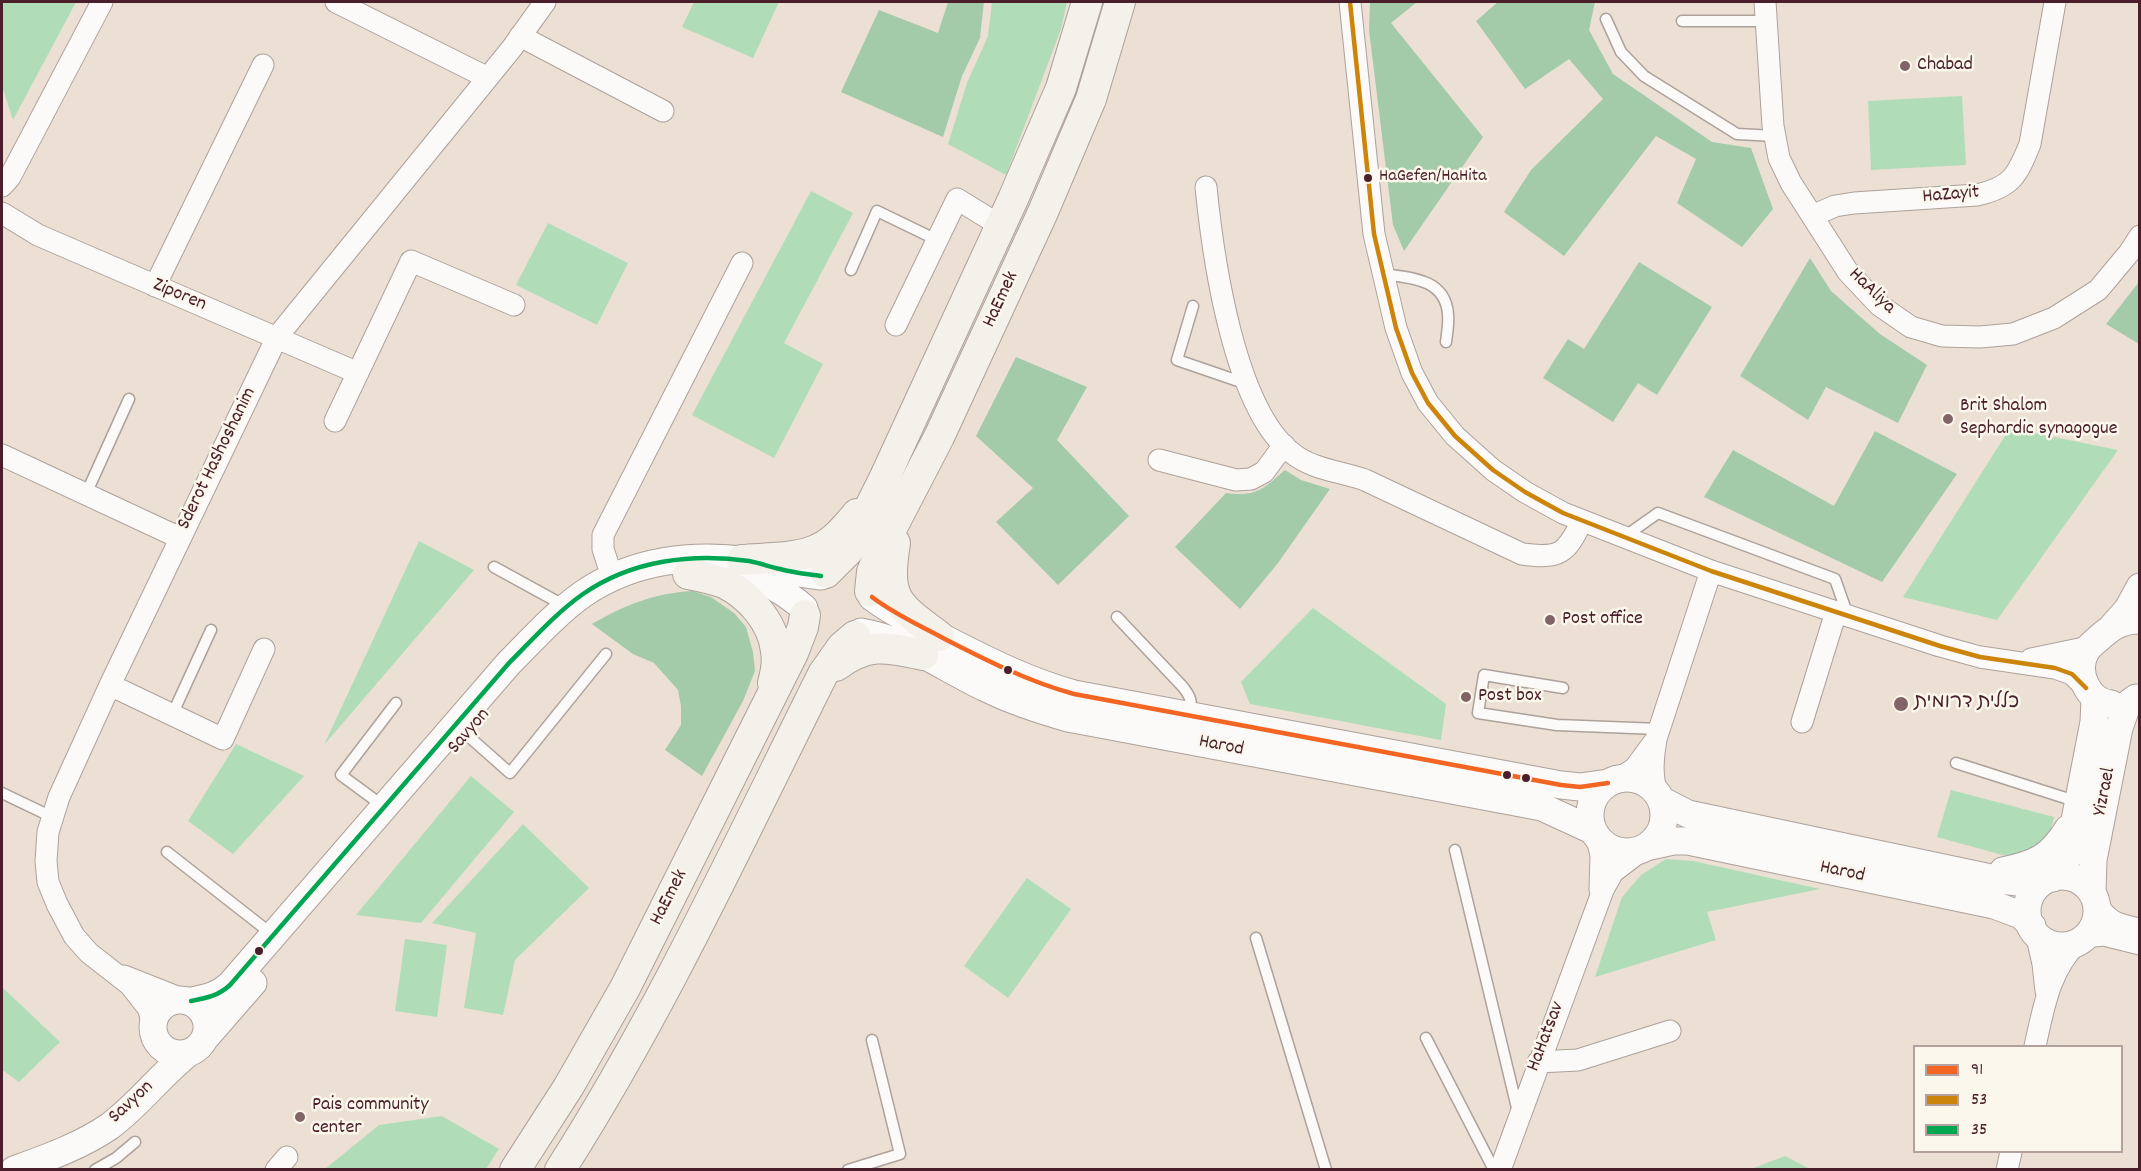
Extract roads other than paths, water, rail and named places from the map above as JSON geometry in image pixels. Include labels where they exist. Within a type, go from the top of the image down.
[{"type":"main road","name":"HaEmek","points":[[824,575],[848,551],[883,481],[1001,226],[1061,88],[1087,2]]},
{"type":"main road","name":"HaEmek","points":[[871,594],[872,572],[877,560],[939,437],[1043,212],[1091,99],[1120,2]]},
{"type":"main road","points":[[741,560],[801,554],[818,549],[846,527],[883,481]]},
{"type":"main road","points":[[900,515],[892,561],[893,589],[931,646]]},
{"type":"main road","points":[[847,572],[864,583],[871,594],[871,616],[868,625],[858,634],[845,640],[835,640],[825,638],[809,625],[804,611],[808,590],[824,575],[847,572]]},
{"type":"main road","points":[[688,574],[723,583],[738,591],[754,605],[764,619],[776,649],[777,665],[770,699]]},
{"type":"main road","name":"HaEmek","points":[[515,1170],[569,1086],[625,988],[796,645],[803,627],[804,611]]},
{"type":"main road","name":"HaEmek","points":[[560,1170],[601,1105],[658,1005],[823,674],[842,646],[858,634]]},
{"type":"main road","points":[[823,674],[850,655],[863,650],[931,646]]},
{"type":"street","points":[[2,186],[10,177],[102,2]]},
{"type":"street","points":[[336,2],[486,77]]},
{"type":"street","name":"Sderot HaShoshanim","points":[[153,1026],[148,1008],[141,998],[130,985],[89,952],[74,936],[57,904],[48,882],[46,851],[48,832],[59,797],[110,685],[277,338],[545,2]]},
{"type":"street","points":[[1350,2],[1374,234],[1396,328],[1412,373],[1435,411],[1455,436],[1493,470],[1525,492],[1563,513],[1711,571],[1980,657],[2055,668],[2072,674],[2104,704],[2114,705],[2130,701],[2138,696]]},
{"type":"street","name":"HaZayit","points":[[1812,216],[1835,206],[1854,203],[1977,195],[1997,190],[2011,180],[2021,166],[2030,144],[2055,2]]},
{"type":"street","name":"HaAliya","points":[[1765,11],[1775,136],[1779,158],[1791,183],[1848,272],[1879,305],[1911,327],[1942,336],[1980,338],[2013,334],[2054,318],[2098,290],[2129,253],[2139,236]]},
{"type":"street","points":[[520,36],[663,111]]},
{"type":"street","points":[[155,286],[263,65]]},
{"type":"street","points":[[1206,187],[1219,276],[1240,366],[1256,404],[1275,436],[1292,453],[1312,466],[1365,480],[1522,554],[1543,557],[1567,548],[1582,520]]},
{"type":"street","points":[[896,325],[957,199],[1001,226]]},
{"type":"street","name":"Ziporen","points":[[2,213],[38,236],[358,373]]},
{"type":"street","points":[[335,421],[411,261],[514,305]]},
{"type":"street","points":[[612,577],[603,549],[603,535],[742,263]]},
{"type":"street","points":[[1159,459],[1236,480],[1251,479],[1264,472],[1284,445]]},
{"type":"street","points":[[2,455],[180,538]]},
{"type":"street","name":"Savyon","points":[[187,1000],[211,998],[222,993],[509,663],[581,595],[627,569],[687,558],[741,560],[783,570],[824,575]]},
{"type":"street","points":[[1659,796],[1648,784],[1638,780],[1625,778],[1601,787],[1593,797],[1589,814],[1595,834],[1607,848],[1629,853],[1653,843],[1661,831],[1664,818],[1659,796],[1653,775],[1658,734],[1711,571]]},
{"type":"street","name":"Savyon","points":[[73,1146],[109,1126],[125,1113],[196,1045],[521,673],[591,608],[633,584],[688,574],[724,574],[761,580],[788,596],[804,611]]},
{"type":"street","points":[[2004,660],[2029,660],[2089,646],[2113,626],[2128,609],[2139,586]]},
{"type":"street","name":"Harod","points":[[871,594],[931,646],[1005,696],[1042,711],[1068,718],[1542,807],[1595,834]]},
{"type":"street","points":[[1802,722],[1842,614]]},
{"type":"street","points":[[2113,626],[2123,621],[2139,620]]},
{"type":"street","name":"Harod","points":[[858,634],[879,635],[931,646],[1074,694],[1561,785],[1580,787],[1614,781]]},
{"type":"street","name":"Yizrael","points":[[2050,878],[2063,867],[2068,856],[2094,722],[2091,693],[2082,675],[2084,654],[2089,646]]},
{"type":"street","points":[[110,685],[223,739],[264,649]]},
{"type":"street","name":"Yizrael","points":[[2094,897],[2092,860],[2119,728],[2127,705],[2138,696]]},
{"type":"street","points":[[1614,781],[1642,760],[1658,734]]},
{"type":"street","name":"Harod","points":[[1659,796],[1689,814],[2016,883],[2050,878]]},
{"type":"street","points":[[1974,874],[2004,871],[2038,862],[2055,848],[2077,810]]},
{"type":"street","name":"HaHatsav","points":[[1595,834],[1601,855],[1602,885],[1597,906]]},
{"type":"street","name":"Harod","points":[[1644,848],[1666,842],[1688,840],[1995,904],[2021,915],[2034,929]]},
{"type":"street","name":"HaHatsav","points":[[1500,1170],[1518,1115],[1597,906],[1613,872],[1644,848]]},
{"type":"street","points":[[2046,998],[2043,964],[2027,910],[2030,896],[2037,886],[2050,878],[2059,876],[2071,877],[2083,882],[2104,915],[2113,922],[2139,929]]},
{"type":"street","points":[[2035,1045],[2051,980],[2060,964],[2094,926],[2097,914],[2094,897]]},
{"type":"street","points":[[2034,929],[2045,941],[2056,945],[2068,945],[2082,939],[2104,935],[2139,944]]},
{"type":"street","name":"Sderot HaShoshanim","points":[[107,966],[125,976],[187,1000]]},
{"type":"street","points":[[187,1000],[200,1006],[205,1014],[208,1028],[196,1045],[177,1054],[168,1052],[155,1039],[153,1026],[158,1011],[164,1004],[187,1000]]},
{"type":"street","name":"Savyon","points":[[14,1170],[51,1163],[107,1118],[144,1071],[151,1056],[153,1026]]},
{"type":"street","points":[[1538,1062],[1578,1060],[1670,1031]]},
{"type":"street","points":[[2007,1170],[2011,1153]]},
{"type":"lane","points":[[1682,21],[1765,11]]},
{"type":"lane","points":[[1606,19],[1621,52],[1644,76],[1737,134],[1775,136]]},
{"type":"lane","points":[[851,270],[877,212],[937,240]]},
{"type":"lane","points":[[1383,274],[1427,281],[1444,296],[1448,313],[1446,342]]},
{"type":"lane","points":[[1192,306],[1177,360],[1247,384]]},
{"type":"lane","points":[[86,494],[129,399]]},
{"type":"lane","points":[[1624,537],[1658,513],[1835,579],[1842,614]]},
{"type":"lane","points":[[494,567],[567,607]]},
{"type":"lane","points":[[1117,617],[1183,687],[1192,705],[1188,716]]},
{"type":"lane","points":[[172,714],[211,630]]},
{"type":"lane","points":[[467,735],[510,773],[606,654]]},
{"type":"lane","points":[[1563,687],[1484,675],[1478,713],[1557,725],[1658,734]]},
{"type":"lane","points":[[384,807],[340,775],[396,703]]},
{"type":"lane","points":[[1956,763],[2077,810]]},
{"type":"lane","points":[[2,793],[52,817]]},
{"type":"lane","points":[[1455,850],[1518,1115]]},
{"type":"lane","points":[[167,852],[274,935]]},
{"type":"lane","points":[[1256,938],[1326,1170]]},
{"type":"lane","points":[[1426,1038],[1494,1170]]},
{"type":"lane","points":[[848,1170],[900,1154],[872,1040]]},
{"type":"lane","points":[[95,1170],[116,1158],[135,1142]]},
{"type":"place","name":"Chabad","points":[[1905,66]]},
{"type":"place","name":"HaGefen/HaHita","points":[[1368,178]]},
{"type":"place","name":"Brit Shalom Sephardic synagogue","points":[[1948,419]]},
{"type":"place","name":"Post office","points":[[1550,620]]},
{"type":"place","name":"Post box","points":[[1466,697]]},
{"type":"place","name":"כללית דרומית","points":[[1901,704]]},
{"type":"place","name":"Pais community center","points":[[300,1117]]}]
